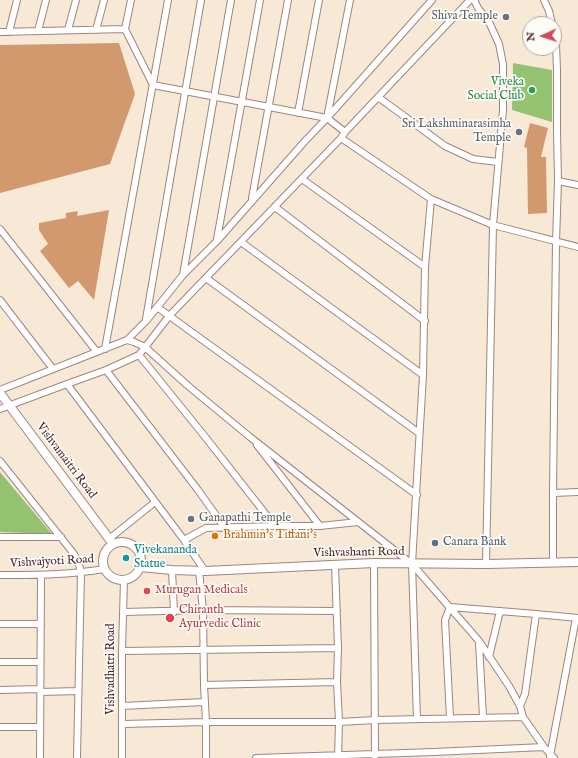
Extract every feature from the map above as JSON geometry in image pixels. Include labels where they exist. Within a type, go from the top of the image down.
[{"type":"street","points":[[9,32],[17,0]]},
{"type":"street","points":[[38,31],[46,0]]},
{"type":"street","points":[[68,30],[76,0]]},
{"type":"street","points":[[96,30],[104,0]]},
{"type":"street","points":[[131,0],[125,29],[153,85]]},
{"type":"street","points":[[105,349],[168,0]]},
{"type":"street","points":[[146,321],[201,0]]},
{"type":"street","points":[[183,275],[231,0]]},
{"type":"street","points":[[217,241],[260,0]]},
{"type":"street","points":[[252,200],[288,0]]},
{"type":"street","points":[[298,112],[319,0]]},
{"type":"street","points":[[327,118],[350,0]]},
{"type":"street","points":[[0,390],[127,340],[146,321],[183,275],[217,241],[252,200],[327,118],[430,0]]},
{"type":"street","points":[[0,409],[106,370],[139,355],[170,315],[242,242],[470,0]]},
{"type":"street","points":[[475,0],[478,8],[489,22],[499,44],[503,64],[503,110],[493,225],[486,564]]},
{"type":"street","points":[[544,0],[550,16]]},
{"type":"street","points":[[0,32],[125,29]]},
{"type":"street","points":[[553,562],[558,181],[556,56]]},
{"type":"street","points":[[153,85],[327,118],[343,135],[431,199],[493,225],[578,248]]},
{"type":"street","points":[[378,97],[445,146],[473,160],[498,162]]},
{"type":"street","points":[[302,178],[425,267]]},
{"type":"street","points":[[558,181],[578,185]]},
{"type":"street","points":[[417,719],[412,564],[423,375],[425,267],[431,199]]},
{"type":"street","points":[[275,207],[425,321]]},
{"type":"street","points":[[0,229],[97,352]]},
{"type":"street","points":[[242,242],[423,375]]},
{"type":"street","points":[[206,278],[419,433]]},
{"type":"street","points":[[0,300],[53,369]]},
{"type":"street","points":[[157,307],[417,494]]},
{"type":"street","points":[[127,340],[144,347],[250,437],[412,564],[479,641],[509,686],[520,706],[522,717],[551,757]]},
{"type":"street","points":[[139,355],[275,526]]},
{"type":"street","points":[[106,370],[198,490],[225,528]]},
{"type":"street","points":[[66,384],[184,540],[202,571],[206,758]]},
{"type":"street","name":"Vishvamaitri Road","points":[[0,394],[111,541]]},
{"type":"street","points":[[250,437],[320,526]]},
{"type":"street","points":[[0,461],[61,537],[74,554],[79,564],[81,573],[77,758]]},
{"type":"street","points":[[553,493],[578,492]]},
{"type":"street","points":[[111,541],[127,542],[133,544],[137,549],[141,561],[140,567],[137,573],[132,577],[120,580],[108,575],[103,564],[103,557],[111,541],[155,502]]},
{"type":"street","points":[[184,540],[206,528],[320,526],[358,522]]},
{"type":"street","points":[[0,537],[61,537]]},
{"type":"street","name":"Vishvashanti Road","points":[[140,567],[202,571],[374,564],[578,562]]},
{"type":"street","points":[[374,564],[375,756]]},
{"type":"street","points":[[334,565],[338,648],[338,756]]},
{"type":"street","name":"Vishvajyoti Road","points":[[0,575],[41,575],[105,570]]},
{"type":"street","points":[[172,570],[174,612]]},
{"type":"street","points":[[40,758],[41,575]]},
{"type":"street","name":"Vishvadhatri Road","points":[[122,758],[122,651],[124,580]]},
{"type":"street","points":[[450,607],[577,618],[551,757]]},
{"type":"street","points":[[450,607],[445,620],[450,718]]},
{"type":"street","points":[[123,612],[174,612],[203,610],[337,611]]},
{"type":"street","points":[[489,657],[500,611]]},
{"type":"street","points":[[520,706],[525,694],[536,614]]},
{"type":"street","points":[[0,624],[40,624]]},
{"type":"street","points":[[479,641],[483,717]]},
{"type":"street","points":[[122,651],[338,648]]},
{"type":"street","points":[[0,662],[40,662]]},
{"type":"street","points":[[204,685],[337,682]]},
{"type":"street","points":[[0,690],[78,691]]},
{"type":"street","points":[[122,706],[204,702]]},
{"type":"street","points":[[123,724],[206,722],[338,722],[522,717]]},
{"type":"street","points":[[0,727],[40,727]]},
{"type":"street","points":[[256,758],[435,755],[544,747]]},
{"type":"green space","name":"Viveka Social Club","points":[[513,63],[552,70],[552,122],[512,110]]},
{"type":"green space","points":[[0,472],[52,534],[0,532]]},
{"type":"building","points":[[119,43],[135,94],[110,164],[0,193],[0,45]]},
{"type":"building","points":[[530,123],[548,128],[541,157],[546,157],[547,213],[528,214],[527,148],[524,147]]},
{"type":"building","points":[[109,210],[94,300],[78,281],[69,288],[40,251],[48,244],[39,230],[39,223],[66,218],[66,213],[78,211],[77,216]]},
{"type":"place","name":"Shiva Temple","points":[[506,17]]},
{"type":"place","name":"Viveka Social Club","points":[[532,90]]},
{"type":"place","name":"Sri Lakshminarasimha Temple","points":[[519,132]]},
{"type":"place","name":"Ganapathi Temple","points":[[191,519]]},
{"type":"place","name":"Brahmin's Tiffani's","points":[[215,536]]},
{"type":"place","name":"Canara Bank","points":[[435,543]]},
{"type":"place","name":"Vivekananda Statue","points":[[126,558]]},
{"type":"place","name":"Murugan Medicals","points":[[147,591]]},
{"type":"place","name":"Chiranth Ayurvedic Clinic","points":[[170,618]]}]
